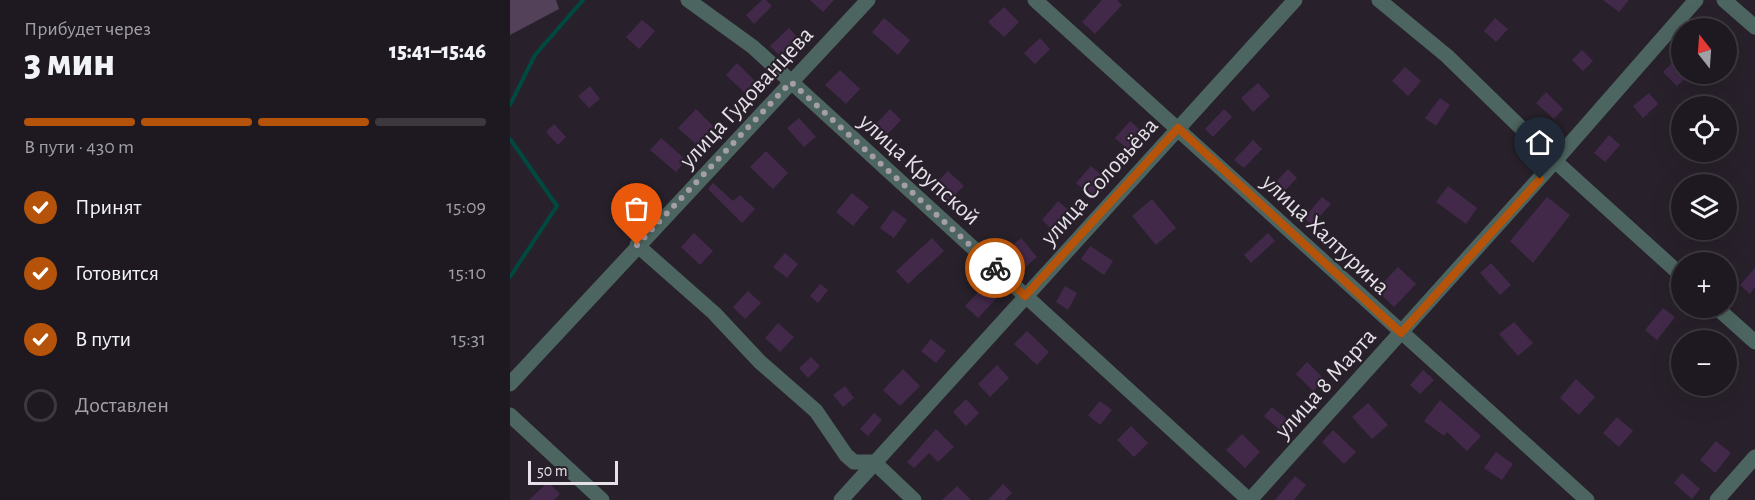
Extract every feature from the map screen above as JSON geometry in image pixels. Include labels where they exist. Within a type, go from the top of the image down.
[{"type":"street","name":"улица Крупской","points":[[688,0],[753,47],[1249,500]]},
{"type":"street","name":"улица Гудованцева","points":[[510,384],[637,245],[868,0]]},
{"type":"street","name":"улица Халтурина","points":[[1035,0],[1587,500]]},
{"type":"street","name":"улица Соловьёва","points":[[840,500],[1295,0]]},
{"type":"street","points":[[1379,0],[1447,56],[1556,161],[1671,266]]},
{"type":"street","name":"улица 8 Марта","points":[[1249,500],[1556,161],[1696,0]]},
{"type":"street","points":[[1724,0],[1755,27]]},
{"type":"street","points":[[637,245],[714,313],[760,362],[816,411],[846,455],[854,462],[874,462],[914,500]]},
{"type":"street","points":[[1728,318],[1755,342]]},
{"type":"street","points":[[510,415],[602,500]]},
{"type":"street","points":[[1716,500],[1755,457]]},
{"type":"shaded area","points":[[510,0],[556,0],[559,9],[510,35]]},
{"type":"building","points":[[762,0],[766,0],[772,6],[754,24],[746,15]]},
{"type":"building","points":[[810,0],[834,0],[823,12]]},
{"type":"building","points":[[1102,0],[1117,0],[1122,5],[1095,34],[1082,22]]},
{"type":"building","points":[[1603,0],[1629,0],[1619,12]]},
{"type":"building","points":[[1004,7],[1019,22],[1004,37],[988,22]]},
{"type":"building","points":[[884,18],[910,40],[898,55],[872,32]]},
{"type":"building","points":[[1495,18],[1508,29],[1496,42],[1484,31]]},
{"type":"building","points":[[642,20],[655,31],[639,49],[626,37]]},
{"type":"building","points":[[789,28],[799,39],[781,57],[770,46]]},
{"type":"building","points":[[1040,38],[1050,49],[1035,64],[1024,53]]},
{"type":"building","points":[[1582,50],[1593,61],[1583,71],[1572,60]]},
{"type":"building","points":[[737,63],[757,83],[746,94],[726,75]]},
{"type":"building","points":[[1671,64],[1671,80],[1663,72]]},
{"type":"building","points":[[1405,67],[1421,81],[1408,96],[1392,81]]},
{"type":"building","points":[[840,70],[860,89],[846,104],[825,85]]},
{"type":"building","points":[[1258,83],[1270,96],[1253,112],[1241,98]]},
{"type":"building","points":[[590,86],[600,99],[589,108],[578,96]]},
{"type":"building","points":[[1546,92],[1563,109],[1554,119],[1536,103]]},
{"type":"building","points":[[1649,93],[1658,104],[1643,118],[1633,106]]},
{"type":"building","points":[[1440,98],[1450,105],[1436,126],[1425,118]]},
{"type":"building","points":[[696,109],[717,130],[700,148],[678,128]]},
{"type":"building","points":[[890,109],[901,120],[884,138],[872,128]]},
{"type":"building","points":[[1224,109],[1232,117],[1213,137],[1205,129]]},
{"type":"building","points":[[799,118],[816,137],[804,147],[787,128]]},
{"type":"building","points":[[1130,121],[1147,136],[1132,153],[1115,138]]},
{"type":"building","points":[[554,124],[566,137],[558,145],[546,132]]},
{"type":"building","points":[[1609,135],[1620,145],[1605,162],[1594,153]]},
{"type":"building","points":[[661,138],[686,160],[676,172],[650,150]]},
{"type":"building","points":[[1253,140],[1262,149],[1244,168],[1234,160]]},
{"type":"building","points":[[766,151],[788,173],[773,189],[750,167]]},
{"type":"building","points":[[1091,166],[1110,183],[1095,199],[1076,183]]},
{"type":"building","points":[[1288,169],[1297,178],[1278,198],[1269,189]]},
{"type":"building","points":[[948,171],[964,186],[948,201],[933,186]]},
{"type":"building","points":[[713,183],[733,201],[740,195],[755,209],[742,223],[708,189]]},
{"type":"building","points":[[1448,186],[1477,208],[1466,224],[1436,202]]},
{"type":"building","points":[[631,189],[646,202],[632,219],[617,206]]},
{"type":"building","points":[[852,193],[869,207],[853,226],[836,212]]},
{"type":"building","points":[[1322,197],[1331,204],[1312,225],[1304,218]]},
{"type":"building","points":[[1547,197],[1570,215],[1533,263],[1510,241]]},
{"type":"building","points":[[1152,199],[1176,228],[1156,245],[1132,216]]},
{"type":"building","points":[[1058,201],[1075,216],[1058,235],[1042,220]]},
{"type":"building","points":[[893,210],[907,220],[894,238],[880,228]]},
{"type":"building","points":[[694,233],[713,251],[700,265],[681,247]]},
{"type":"building","points":[[1268,233],[1275,241],[1251,263],[1244,255]]},
{"type":"building","points":[[932,238],[944,251],[908,284],[896,271]]},
{"type":"building","points":[[1021,238],[1037,257],[1021,271],[1005,252]]},
{"type":"building","points":[[1090,246],[1113,261],[1104,275],[1081,259]]},
{"type":"building","points":[[785,253],[798,264],[787,278],[773,267]]},
{"type":"building","points":[[1491,263],[1511,285],[1500,295],[1480,273]]},
{"type":"building","points":[[1398,267],[1416,284],[1394,307],[1376,290]]},
{"type":"building","points":[[1755,268],[1755,287],[1750,294],[1740,285]]},
{"type":"building","points":[[820,284],[828,290],[818,303],[810,296]]},
{"type":"building","points":[[1065,286],[1077,293],[1068,310],[1056,302]]},
{"type":"building","points":[[983,287],[996,299],[978,318],[965,306]]},
{"type":"building","points":[[748,291],[761,303],[745,319],[733,307]]},
{"type":"building","points":[[1663,308],[1671,314],[1671,318],[1674,318],[1657,340],[1645,330]]},
{"type":"building","points":[[1514,322],[1533,343],[1518,356],[1499,334]]},
{"type":"building","points":[[778,323],[794,337],[780,352],[765,338]]},
{"type":"building","points":[[1027,331],[1049,352],[1037,365],[1014,344]]},
{"type":"building","points":[[931,339],[946,351],[936,363],[921,351]]},
{"type":"building","points":[[811,357],[820,366],[808,378],[799,368]]},
{"type":"building","points":[[1307,362],[1325,380],[1313,391],[1296,374]]},
{"type":"building","points":[[997,365],[1009,378],[990,397],[978,384]]},
{"type":"building","points":[[903,369],[920,386],[900,406],[883,390]]},
{"type":"building","points":[[1423,370],[1434,380],[1420,394],[1410,385]]},
{"type":"building","points":[[1576,379],[1595,397],[1579,415],[1560,398]]},
{"type":"building","points":[[845,386],[854,398],[843,407],[833,395]]},
{"type":"building","points":[[966,399],[979,413],[966,426],[953,412]]},
{"type":"building","points":[[1440,400],[1481,436],[1467,451],[1447,432],[1444,436],[1424,421]]},
{"type":"building","points":[[1100,401],[1112,410],[1100,425],[1088,415]]},
{"type":"building","points":[[1368,403],[1388,425],[1372,439],[1352,417]]},
{"type":"building","points":[[1272,407],[1288,420],[1280,430],[1264,416]]},
{"type":"building","points":[[874,413],[882,420],[868,436],[860,429]]},
{"type":"building","points":[[1617,417],[1633,431],[1619,447],[1603,433]]},
{"type":"building","points":[[1131,426],[1148,443],[1134,457],[1117,440]]},
{"type":"building","points":[[936,429],[954,447],[938,462],[929,453],[914,468],[907,462]]},
{"type":"building","points":[[1333,430],[1356,452],[1344,464],[1322,442]]},
{"type":"building","points":[[1242,434],[1260,452],[1245,468],[1226,450]]},
{"type":"building","points":[[1716,441],[1731,453],[1715,473],[1700,460]]},
{"type":"building","points":[[1496,452],[1513,464],[1502,480],[1484,468]]},
{"type":"building","points":[[1682,473],[1700,489],[1692,499],[1674,483]]},
{"type":"building","points":[[1295,476],[1306,485],[1294,500],[1275,500]]},
{"type":"building","points":[[548,482],[560,494],[554,500],[529,500]]},
{"type":"building","points":[[1003,484],[1012,493],[1005,500],[988,500]]},
{"type":"building","points":[[957,486],[971,500],[942,500]]},
{"type":"waterway","points":[[510,105],[535,55],[583,0]]},
{"type":"waterway","points":[[510,139],[557,206],[510,277]]},
{"type":"way so far","points":[[637,245],[791,82],[995,268]]},
{"type":"route","points":[[995,268],[1025,296],[1178,128],[1401,333],[1540,179]]}]
